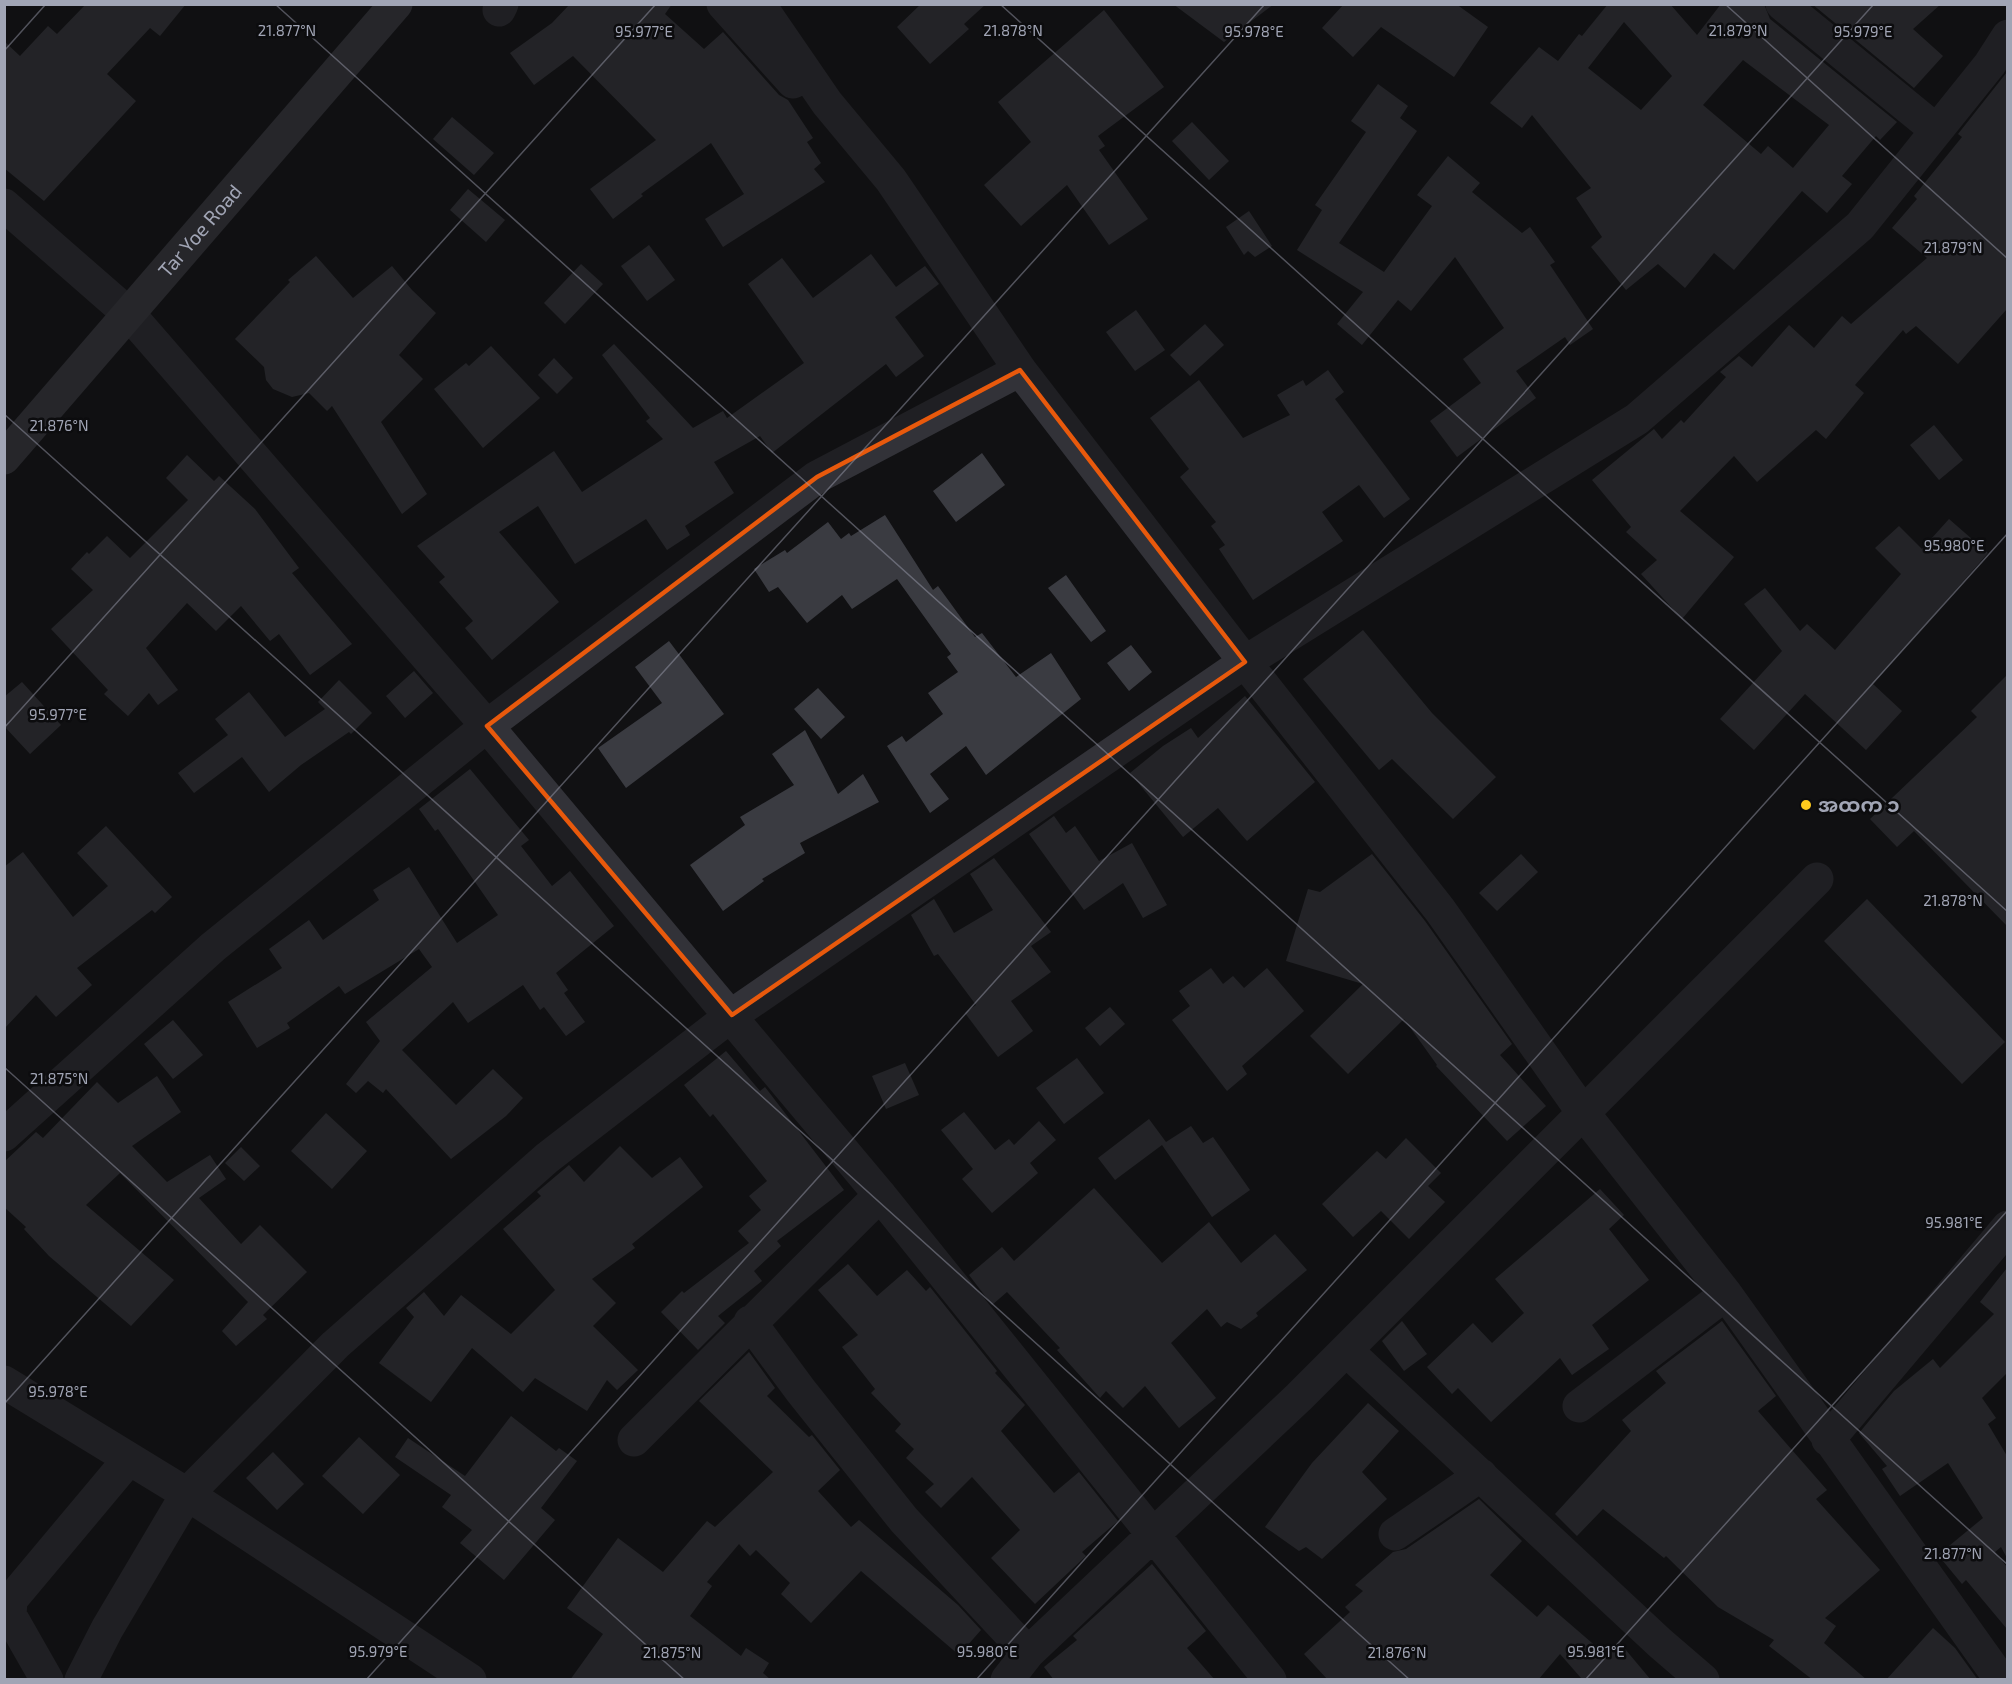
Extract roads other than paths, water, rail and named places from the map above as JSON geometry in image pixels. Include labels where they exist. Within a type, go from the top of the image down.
[{"type":"main road","name":"Tar Yoe Road","points":[[4,458],[130,315],[396,4]]},
{"type":"street","points":[[723,4],[790,81],[820,93]]},
{"type":"street","points":[[759,4],[820,93],[891,180],[1020,370],[1245,663],[1440,910],[1584,1114],[1726,1294],[2001,1680]]},
{"type":"street","points":[[1782,4],[1936,130]]},
{"type":"street","points":[[81,1680],[107,1629],[187,1494],[335,1346],[539,1165],[732,1016],[1245,663],[1637,419],[1860,226],[1990,64],[2007,36]]},
{"type":"street","points":[[4,205],[130,315],[487,726],[880,1195],[1270,1680]]},
{"type":"street","points":[[4,1135],[213,947],[487,726],[817,477],[1020,370]]},
{"type":"street","points":[[1007,1680],[1028,1653],[1346,1350],[1817,879]]},
{"type":"street","points":[[634,1440],[880,1195]]},
{"type":"street","points":[[1828,1440],[2007,1227]]},
{"type":"street","points":[[1579,1406],[1726,1294]]},
{"type":"street","points":[[750,1322],[904,1520],[1028,1653]]},
{"type":"street","points":[[1346,1350],[1660,1643],[1703,1680]]},
{"type":"street","points":[[4,1382],[187,1494],[470,1680]]},
{"type":"street","points":[[47,1680],[10,1615],[12,1600],[129,1459]]},
{"type":"street","points":[[1395,1534],[1481,1475]]},
{"type":"place","name":"အထက ၁","points":[[1806,805]]}]
